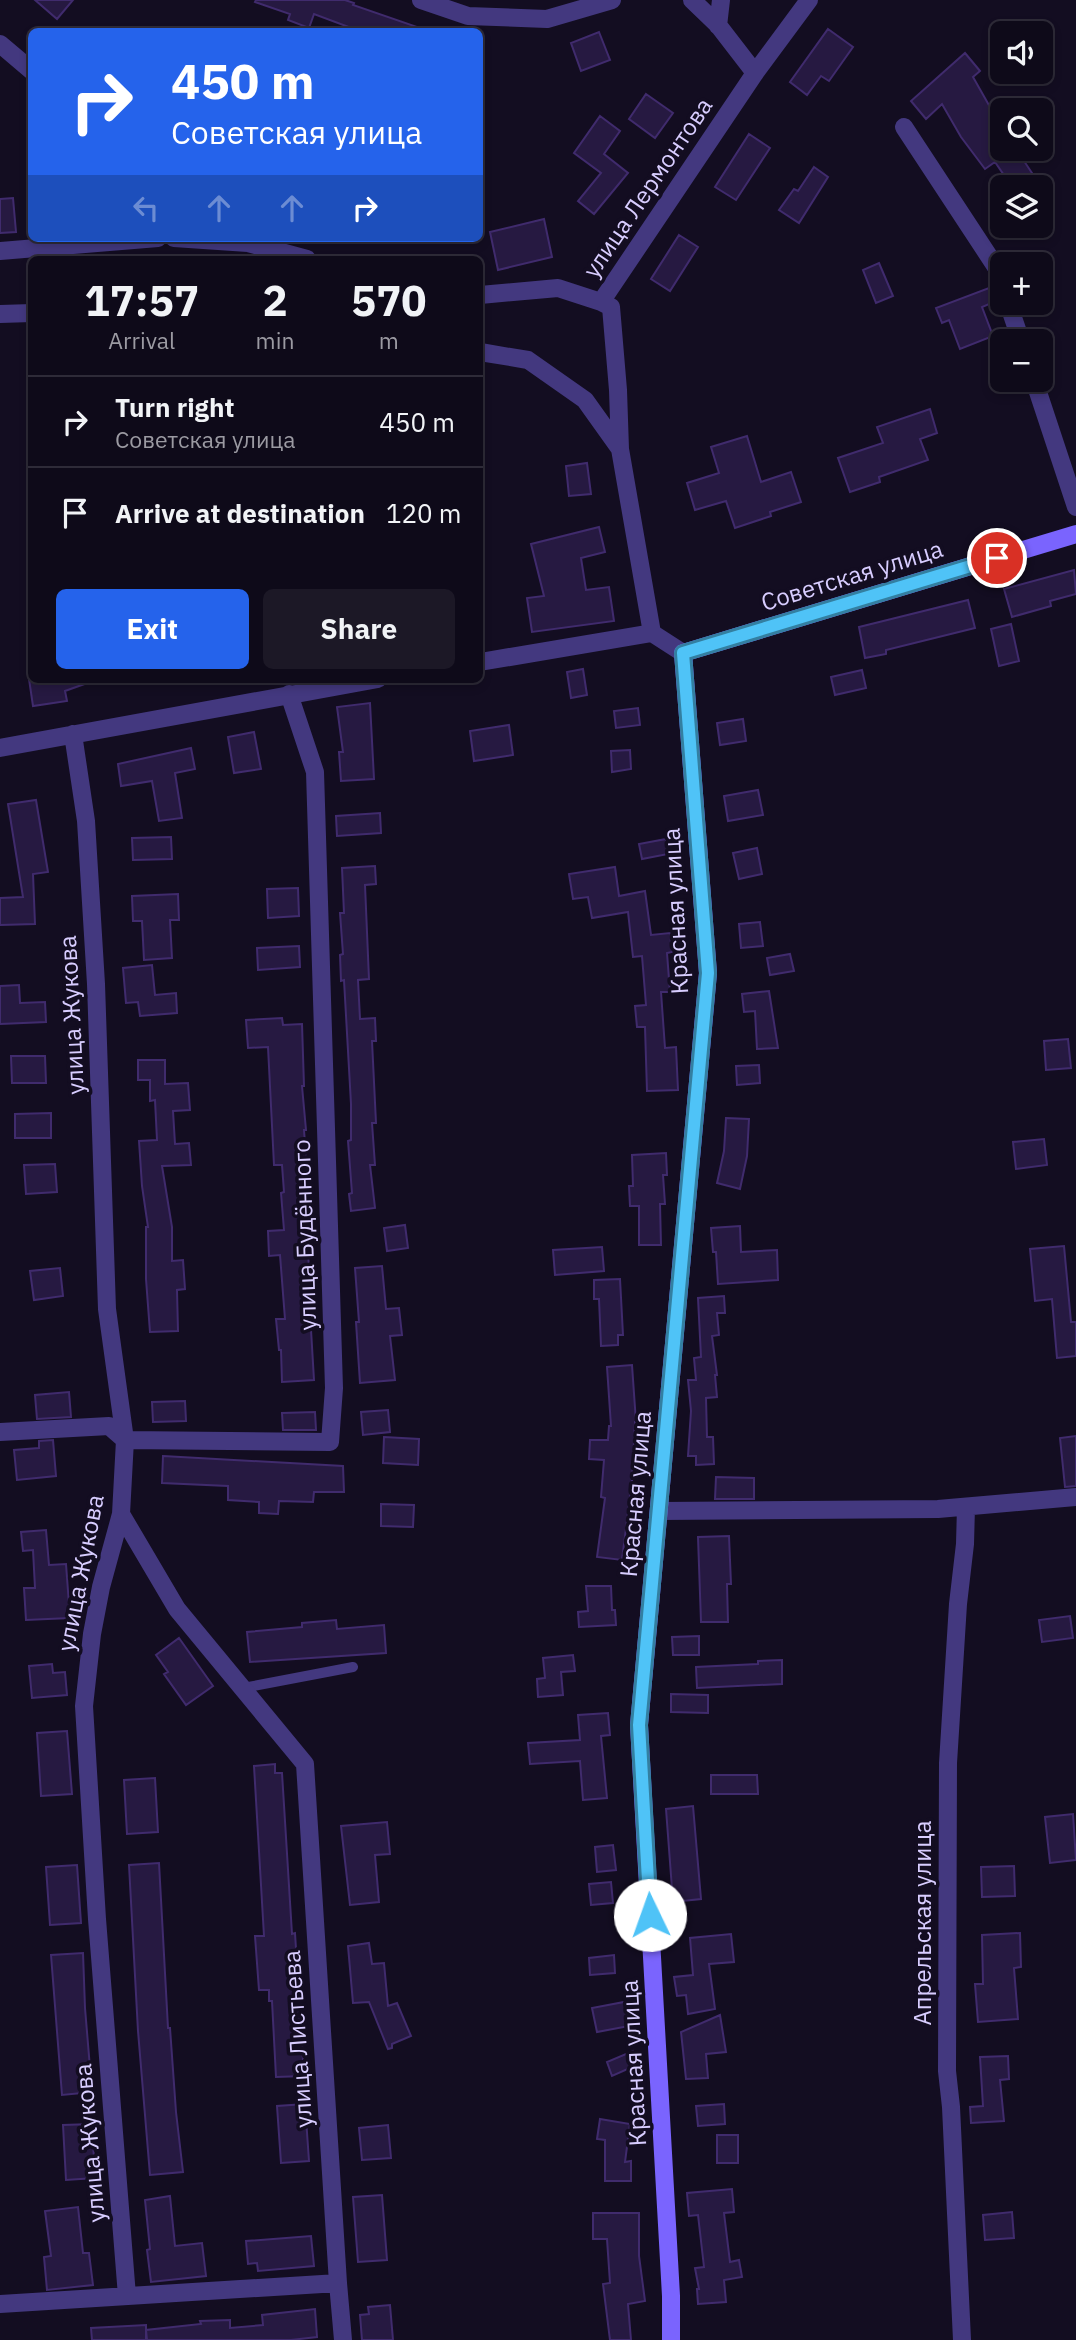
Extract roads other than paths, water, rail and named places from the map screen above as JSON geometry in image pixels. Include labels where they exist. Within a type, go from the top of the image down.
[{"type":"main road","name":"Советская улица","points":[[683,653],[1076,534]]},
{"type":"main road","name":"Красная улица","points":[[671,2340],[639,1725],[708,973],[683,653]]},
{"type":"street","points":[[421,0],[468,16],[547,19],[612,0]]},
{"type":"street","points":[[692,0],[718,26],[755,73]]},
{"type":"street","points":[[718,26],[721,0]]},
{"type":"street","name":"улица Лермонтова","points":[[483,295],[558,288],[601,302],[755,73],[809,0]]},
{"type":"street","points":[[3,51],[28,68]]},
{"type":"street","points":[[904,127],[990,258]]},
{"type":"street","points":[[0,251],[109,242]]},
{"type":"street","points":[[248,242],[297,256]]},
{"type":"street","points":[[601,302],[611,307],[620,449],[652,634]]},
{"type":"street","points":[[0,314],[28,313]]},
{"type":"street","points":[[483,352],[528,360],[576,393],[585,400],[620,449]]},
{"type":"street","points":[[1038,392],[1076,507]]},
{"type":"street","points":[[483,662],[652,634],[683,653]]},
{"type":"street","points":[[0,748],[354,683]]},
{"type":"street","name":"улица Будённого","points":[[0,1432],[109,1426],[125,1440],[330,1442],[334,1388],[315,772],[289,694]]},
{"type":"street","name":"улица Жукова","points":[[73,734],[86,821],[96,984],[107,1309],[125,1440],[121,1514],[101,1587],[92,1634],[84,1706],[97,1919],[127,2297]]},
{"type":"street","points":[[659,1511],[938,1509],[1076,1497]]},
{"type":"street","name":"Апрельская улица","points":[[962,2340],[947,2071],[948,1763],[966,1507]]},
{"type":"street","name":"улица Листьева","points":[[121,1514],[177,1609],[305,1764],[343,2340]]},
{"type":"street","points":[[0,2304],[338,2283]]},
{"type":"lane","points":[[243,1688],[353,1667]]}]
